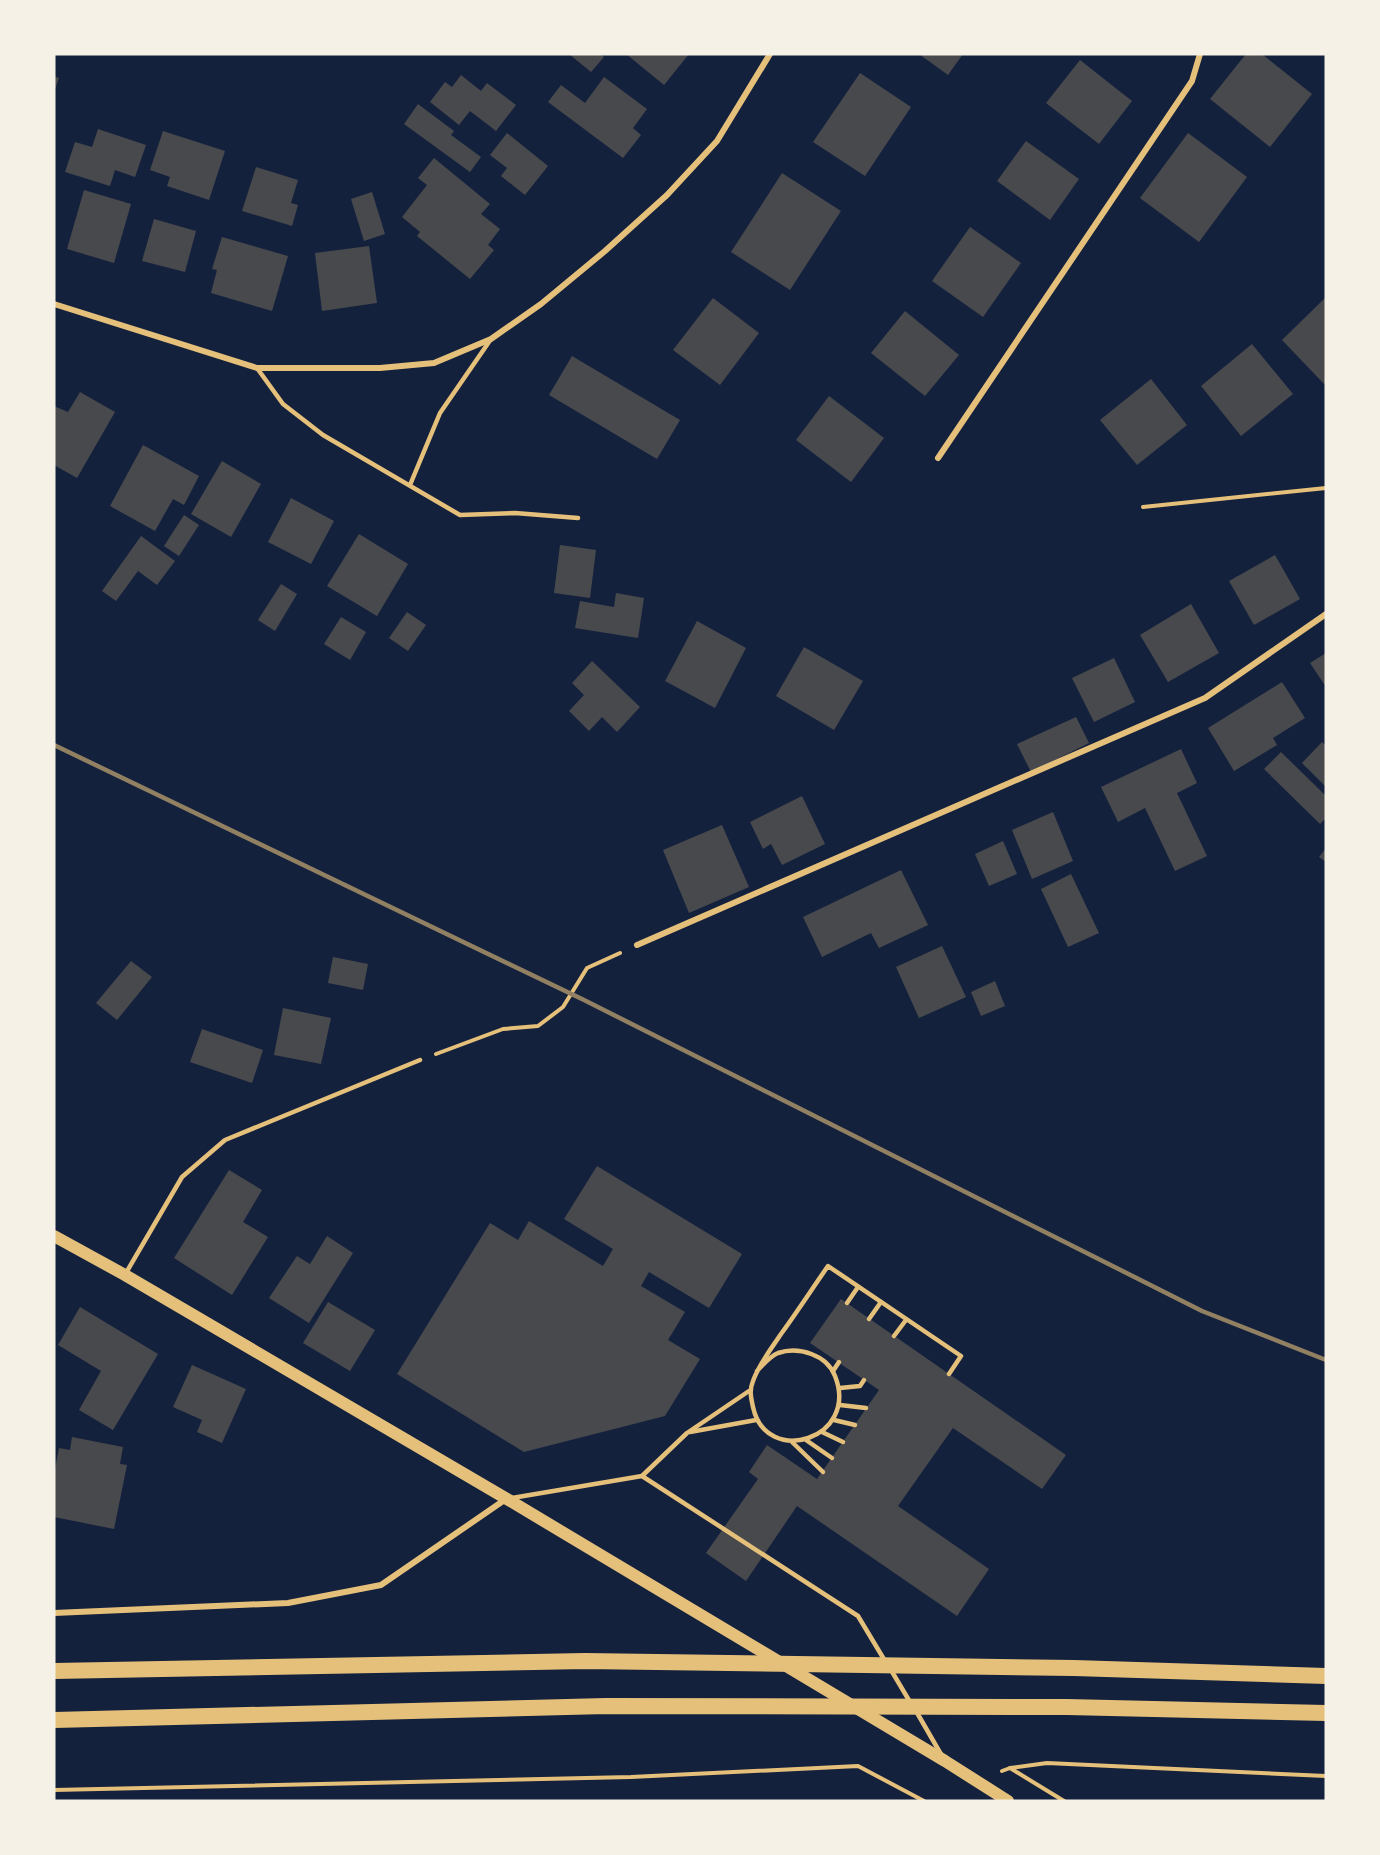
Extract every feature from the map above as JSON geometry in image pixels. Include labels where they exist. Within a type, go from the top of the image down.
[{"type":"highway","points":[[54,1671],[585,1661],[1074,1668],[1326,1676]]},
{"type":"highway","points":[[54,1720],[606,1706],[1067,1707],[1326,1713]]},
{"type":"main road","points":[[54,1236],[125,1275],[507,1499],[1008,1801]]},
{"type":"street","points":[[54,304],[257,368],[380,368],[434,363],[491,339],[541,304],[668,195],[717,141],[770,54]]},
{"type":"street","points":[[938,458],[1192,81],[1200,54]]},
{"type":"street","points":[[637,945],[1205,698],[1326,614]]},
{"type":"street","points":[[54,1613],[288,1603],[381,1585],[507,1499]]},
{"type":"lane","points":[[410,485],[440,413],[491,339]]},
{"type":"lane","points":[[257,368],[283,404],[323,435],[460,515],[515,513],[578,518]]},
{"type":"lane","points":[[125,1275],[182,1177],[225,1140],[420,1060]]},
{"type":"lane","points":[[507,1499],[642,1476],[687,1433],[749,1390],[757,1371],[828,1266],[961,1356],[949,1374]]},
{"type":"lane","points":[[847,1303],[858,1287]]},
{"type":"lane","points":[[869,1319],[881,1302]]},
{"type":"lane","points":[[894,1336],[906,1320]]},
{"type":"lane","points":[[813,1353],[817,1348]]},
{"type":"lane","points":[[749,1390],[756,1420],[773,1437],[792,1442],[806,1440],[822,1432],[834,1420],[840,1405],[840,1388],[833,1371],[813,1353],[799,1350],[776,1354],[757,1371]]},
{"type":"lane","points":[[833,1371],[839,1362]]},
{"type":"lane","points":[[840,1388],[860,1386],[864,1380]]},
{"type":"lane","points":[[840,1405],[866,1408]]},
{"type":"lane","points":[[687,1433],[756,1420]]},
{"type":"lane","points":[[834,1420],[855,1425]]},
{"type":"lane","points":[[822,1432],[843,1442]]},
{"type":"lane","points":[[806,1440],[832,1458]]},
{"type":"lane","points":[[792,1442],[823,1472]]},
{"type":"lane","points":[[642,1476],[858,1616],[945,1761]]},
{"type":"path","points":[[1143,507],[1326,488]]},
{"type":"path","points":[[420,1060],[503,1029],[538,1026],[563,1007],[587,968],[637,945]]},
{"type":"path","points":[[976,1781],[1010,1768],[1047,1763],[1326,1776]]},
{"type":"path","points":[[54,1790],[631,1777],[858,1766],[924,1801]]},
{"type":"path","points":[[1010,1768],[1064,1801]]},
{"type":"building","points":[[569,54],[600,54],[604,57],[591,72]]},
{"type":"building","points":[[626,54],[689,54],[664,85]]},
{"type":"building","points":[[919,54],[963,54],[948,75]]},
{"type":"building","points":[[1246,54],[1262,54],[1312,94],[1270,147],[1210,99]]},
{"type":"building","points":[[1080,60],[1132,101],[1099,144],[1046,103]]},
{"type":"building","points":[[860,73],[911,107],[865,176],[813,142]]},
{"type":"building","points":[[461,75],[481,91],[487,83],[516,105],[496,131],[470,111],[459,125],[430,102],[445,82],[452,87]]},
{"type":"building","points":[[54,76],[59,78],[54,92]]},
{"type":"building","points":[[604,77],[647,109],[633,128],[641,135],[623,158],[548,102],[561,85],[585,103]]},
{"type":"building","points":[[418,104],[454,131],[451,135],[481,157],[470,172],[404,124]]},
{"type":"building","points":[[98,129],[146,145],[135,177],[115,170],[110,186],[65,172],[75,142],[92,147]]},
{"type":"building","points":[[163,131],[225,151],[209,200],[167,186],[170,177],[150,170]]},
{"type":"building","points":[[507,133],[548,166],[525,195],[501,176],[507,168],[490,155]]},
{"type":"building","points":[[1188,133],[1247,177],[1199,242],[1140,198]]},
{"type":"building","points":[[1026,141],[1079,179],[1050,220],[997,181]]},
{"type":"building","points":[[434,158],[490,204],[481,214],[500,229],[488,245],[494,250],[470,279],[417,236],[420,232],[402,217],[427,185],[418,178]]},
{"type":"building","points":[[256,167],[298,180],[291,203],[298,205],[292,226],[242,211]]},
{"type":"building","points":[[782,173],[841,211],[790,290],[731,252]]},
{"type":"building","points":[[84,190],[131,204],[114,263],[67,249]]},
{"type":"building","points":[[372,192],[385,234],[364,241],[351,199]]},
{"type":"building","points":[[154,219],[196,231],[185,272],[142,261]]},
{"type":"building","points":[[970,227],[1021,263],[983,317],[932,281]]},
{"type":"building","points":[[222,237],[288,256],[272,311],[211,293],[217,270],[212,269]]},
{"type":"building","points":[[369,246],[377,303],[322,311],[315,253]]},
{"type":"building","points":[[1326,297],[1326,386],[1282,340]]},
{"type":"building","points":[[713,298],[759,333],[720,385],[673,350]]},
{"type":"building","points":[[905,311],[959,355],[925,396],[871,353]]},
{"type":"building","points":[[1252,344],[1293,394],[1241,436],[1201,386]]},
{"type":"building","points":[[572,356],[680,420],[657,459],[549,395]]},
{"type":"building","points":[[1151,379],[1187,425],[1137,465],[1100,420]]},
{"type":"building","points":[[80,392],[115,412],[77,478],[54,465],[54,406],[68,412]]},
{"type":"building","points":[[829,396],[884,438],[851,482],[796,440]]},
{"type":"building","points":[[143,445],[199,476],[184,505],[173,499],[155,531],[110,506]]},
{"type":"building","points":[[222,461],[261,484],[231,537],[191,514]]},
{"type":"building","points":[[291,498],[334,521],[311,564],[268,542]]},
{"type":"building","points":[[184,515],[199,525],[179,556],[164,546]]},
{"type":"building","points":[[359,534],[408,564],[377,616],[327,586]]},
{"type":"building","points":[[141,536],[175,561],[157,585],[138,571],[116,601],[102,591]]},
{"type":"building","points":[[560,545],[596,550],[590,598],[554,593]]},
{"type":"building","points":[[1275,555],[1300,599],[1254,625],[1229,581]]},
{"type":"building","points":[[281,584],[297,594],[275,631],[258,620]]},
{"type":"building","points":[[616,593],[644,598],[638,638],[575,628],[580,601],[614,607]]},
{"type":"building","points":[[1191,604],[1219,653],[1168,682],[1140,635]]},
{"type":"building","points":[[407,612],[426,625],[408,651],[389,638]]},
{"type":"building","points":[[341,617],[366,632],[350,660],[324,644]]},
{"type":"building","points":[[697,621],[746,648],[715,708],[665,681]]},
{"type":"building","points":[[804,647],[863,681],[834,730],[776,696]]},
{"type":"building","points":[[1326,653],[1326,687],[1310,663]]},
{"type":"building","points":[[1114,658],[1135,702],[1094,722],[1072,678]]},
{"type":"building","points":[[592,661],[640,707],[617,732],[602,717],[589,731],[569,711],[584,695],[572,683]]},
{"type":"building","points":[[1282,682],[1305,718],[1273,738],[1277,745],[1234,771],[1208,728]]},
{"type":"building","points":[[1076,717],[1089,743],[1031,772],[1017,744]]},
{"type":"building","points":[[1322,742],[1326,746],[1326,787],[1302,763]]},
{"type":"building","points":[[1181,749],[1197,783],[1177,793],[1207,856],[1175,871],[1145,808],[1118,822],[1101,787]]},
{"type":"building","points":[[1281,752],[1326,796],[1326,818],[1320,824],[1264,769]]},
{"type":"building","points":[[802,796],[825,844],[782,865],[771,844],[763,849],[750,822]]},
{"type":"building","points":[[1053,812],[1073,861],[1032,879],[1012,830]]},
{"type":"building","points":[[722,825],[749,887],[689,913],[663,850]]},
{"type":"building","points":[[1003,841],[1017,874],[989,886],[975,854]]},
{"type":"building","points":[[1326,848],[1326,862],[1319,857]]},
{"type":"building","points":[[901,870],[928,925],[879,948],[871,933],[822,957],[803,917]]},
{"type":"building","points":[[1071,874],[1099,933],[1068,947],[1041,889]]},
{"type":"building","points":[[942,946],[966,997],[919,1018],[896,967]]},
{"type":"building","points":[[333,957],[368,964],[363,990],[328,983]]},
{"type":"building","points":[[131,961],[152,977],[117,1020],[96,1003]]},
{"type":"building","points":[[995,981],[1005,1006],[981,1016],[971,992]]},
{"type":"building","points":[[283,1008],[331,1018],[321,1064],[274,1055]]},
{"type":"building","points":[[202,1029],[263,1050],[252,1083],[190,1062]]},
{"type":"building","points":[[597,1166],[742,1254],[709,1308],[649,1272],[641,1286],[685,1312],[668,1340],[700,1359],[665,1416],[524,1452],[397,1374],[490,1223],[518,1240],[529,1221],[603,1266],[613,1249],[564,1219]]},
{"type":"building","points":[[229,1170],[262,1190],[243,1222],[268,1237],[232,1295],[174,1258]]},
{"type":"building","points":[[327,1236],[353,1253],[309,1323],[269,1298],[297,1256],[310,1264]]},
{"type":"building","points":[[841,1299],[1066,1455],[1042,1489],[953,1428],[898,1506],[989,1569],[957,1616],[797,1506],[746,1581],[706,1553],[758,1479],[749,1472],[767,1445],[817,1479],[879,1390],[810,1343]]},
{"type":"building","points":[[328,1302],[375,1330],[350,1371],[303,1343]]},
{"type":"building","points":[[80,1307],[158,1354],[113,1430],[79,1410],[101,1371],[58,1345]]},
{"type":"building","points":[[192,1365],[246,1389],[222,1443],[197,1432],[202,1420],[173,1407]]},
{"type":"building","points":[[72,1437],[123,1447],[120,1464],[127,1465],[114,1529],[54,1517],[54,1474],[59,1448],[70,1450]]},
{"type":"railway","points":[[54,745],[584,1000],[1202,1311],[1326,1360]]}]
